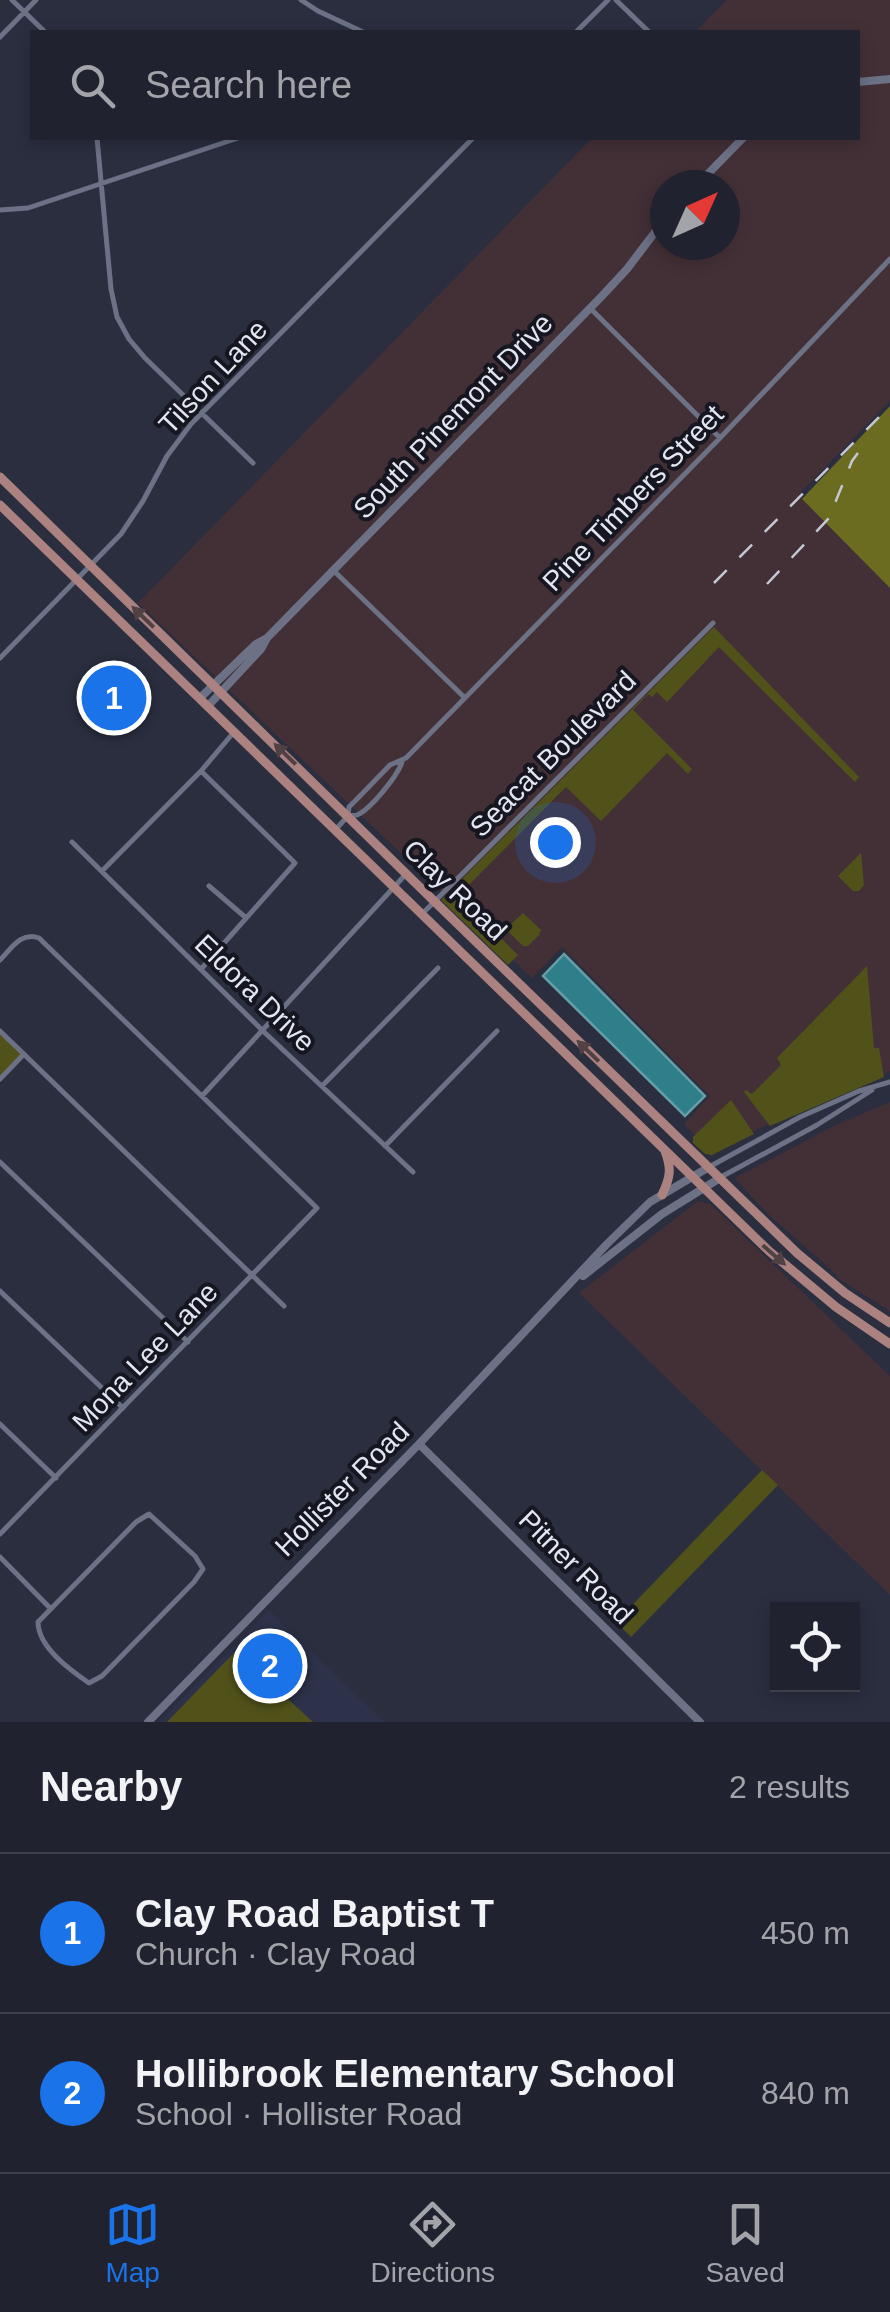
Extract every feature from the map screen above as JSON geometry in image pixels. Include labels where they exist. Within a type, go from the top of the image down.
[{"type":"main road","name":"Clay Road","points":[[0,477],[797,1253],[845,1293],[890,1323]]},
{"type":"main road","name":"Clay Road","points":[[0,505],[769,1251],[836,1307],[886,1342]]},
{"type":"main road","points":[[500,989],[511,976]]},
{"type":"main road","points":[[608,1094],[619,1081]]},
{"type":"main road","points":[[662,1195],[671,1166],[664,1149]]},
{"type":"main road","points":[[836,1307],[845,1293]]},
{"type":"main road","points":[[886,1342],[890,1354]]},
{"type":"street","points":[[12,0],[43,30]]},
{"type":"street","points":[[0,37],[36,0]]},
{"type":"street","points":[[301,0],[360,30]]},
{"type":"street","points":[[578,30],[608,0]]},
{"type":"street","points":[[616,0],[647,30]]},
{"type":"street","points":[[860,82],[890,78]]},
{"type":"street","points":[[97,140],[117,317],[138,349],[253,462]]},
{"type":"street","points":[[0,210],[28,208],[232,140]]},
{"type":"street","name":"Tilson Lane","points":[[0,658],[120,534],[144,501],[177,441],[202,413],[471,140]]},
{"type":"street","points":[[711,170],[741,140]]},
{"type":"street","name":"South Pinemont Drive","points":[[204,702],[261,649],[267,638],[628,269],[650,240]]},
{"type":"street","name":"Pine Timbers Street","points":[[348,816],[357,815],[375,798],[399,773],[402,762],[890,259]]},
{"type":"street","points":[[590,308],[720,438]]},
{"type":"street","points":[[334,570],[465,698]]},
{"type":"street","name":"Seacat Boulevard","points":[[422,914],[713,623]]},
{"type":"street","points":[[102,871],[202,771],[234,732]]},
{"type":"street","name":"Pine Timbers Street","points":[[336,829],[348,816],[349,807],[390,764],[402,762]]},
{"type":"street","points":[[201,968],[295,863],[202,771]]},
{"type":"street","name":"Eldora Drive","points":[[72,842],[413,1172]]},
{"type":"street","points":[[0,960],[19,940],[39,938],[202,1096],[406,874]]},
{"type":"street","points":[[209,886],[246,917]]},
{"type":"street","points":[[322,1086],[438,968]]},
{"type":"street","points":[[0,1031],[284,1306]]},
{"type":"street","points":[[386,1146],[497,1031]]},
{"type":"street","points":[[0,1079],[24,1054]]},
{"type":"street","name":"Hollister Road","points":[[148,1722],[650,1202],[800,1117],[890,1082]]},
{"type":"street","name":"Hollister Road","points":[[568,1288],[662,1214],[878,1086]]},
{"type":"street","name":"Mona Lee Lane","points":[[0,1534],[317,1208],[202,1096]]},
{"type":"street","points":[[800,1117],[808,1130]]},
{"type":"street","points":[[0,1162],[188,1342]]},
{"type":"street","points":[[628,1223],[638,1235]]},
{"type":"street","points":[[0,1291],[123,1408]]},
{"type":"street","points":[[0,1424],[56,1478]]},
{"type":"street","name":"Pitner Road","points":[[419,1444],[700,1722]]},
{"type":"street","points":[[149,1514],[195,1556],[203,1569],[102,1676],[89,1683],[42,1640],[38,1622],[50,1608],[136,1522],[149,1514]]},
{"type":"street","points":[[0,1557],[50,1608]]},
{"type":"shaded area","points":[[727,0],[890,0],[890,401],[798,495],[890,588],[890,1071],[822,1098],[711,1152],[684,1124],[710,1096],[562,947],[532,978],[138,603],[590,140],[860,140],[860,30],[697,30]]},
{"type":"shaded area","points":[[890,406],[890,588],[802,499]]},
{"type":"shaded area","points":[[714,627],[859,777],[855,782],[719,647],[667,702],[657,692],[652,697],[648,694],[633,710],[692,769],[688,774],[667,753],[601,821],[566,787],[455,899],[496,940],[500,937],[518,955],[508,965],[441,900]]},
{"type":"shaded area","points":[[861,853],[864,885],[853,891],[838,876]]},
{"type":"shaded area","points":[[523,913],[541,930],[528,946],[523,946],[506,929]]},
{"type":"shaded area","points":[[564,954],[705,1096],[685,1116],[543,976]]},
{"type":"shaded area","points":[[867,966],[874,1048],[879,1048],[884,1077],[770,1126],[744,1092],[752,1094],[781,1065],[777,1058]]},
{"type":"shaded area","points":[[0,1031],[24,1054],[0,1079]]},
{"type":"shaded area","points":[[731,1100],[754,1134],[712,1155],[705,1154],[693,1143],[693,1137]]},
{"type":"shaded area","points":[[890,1102],[890,1311],[836,1277],[735,1178],[836,1125]]},
{"type":"shaded area","points":[[698,1201],[710,1204],[890,1376],[890,1595],[579,1293]]},
{"type":"shaded area","points":[[762,1470],[778,1485],[631,1637],[616,1622]]},
{"type":"shaded area","points":[[269,1610],[384,1722],[159,1722]]},
{"type":"shaded area","points":[[256,1630],[285,1658],[281,1662],[289,1700],[313,1722],[167,1722]]},
{"type":"railway","points":[[714,583],[890,406]]},
{"type":"railway","points":[[767,584],[829,518],[852,461],[863,446]]},
{"type":"place","name":"Clay Road Baptist T","points":[[114,698]]},
{"type":"place","name":"Hollibrook Elementary School","points":[[270,1666]]}]
